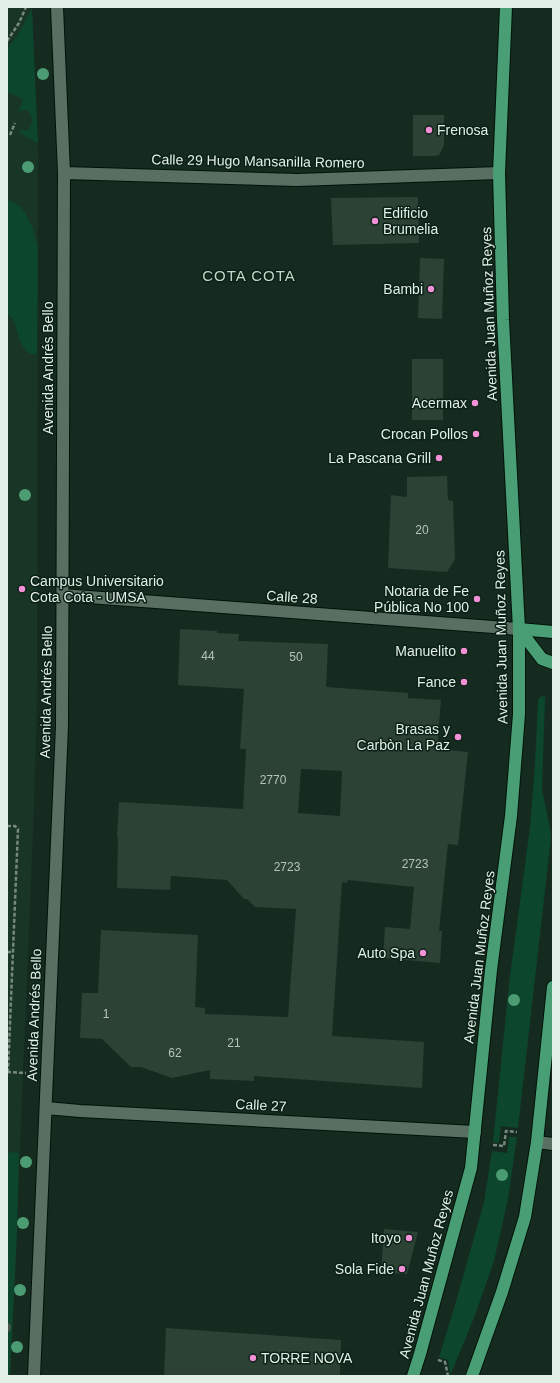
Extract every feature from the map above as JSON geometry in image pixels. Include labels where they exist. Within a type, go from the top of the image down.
[{"type":"main road","name":"Avenida Juan Muñoz Reyes","points":[[413,1376],[471,1168],[491,970],[512,808],[519,714],[519,629],[503,320],[499,174],[506,7]]},
{"type":"main road","points":[[519,629],[553,632]]},
{"type":"main road","points":[[519,629],[542,658],[553,664]]},
{"type":"main road","points":[[472,1376],[502,1292],[525,1217],[537,1142],[553,987]]},
{"type":"street","name":"Avenida Andrés Bello","points":[[34,1376],[46,1108],[46,1066],[62,726],[64,173],[57,7]]},
{"type":"street","name":"Calle 29 Hugo Mansanilla Romero","points":[[64,173],[297,180],[499,174]]},
{"type":"street","name":"Calle 28","points":[[62,595],[519,629]]},
{"type":"street","name":"Calle 27","points":[[46,1108],[96,1112],[475,1132]]},
{"type":"street","points":[[537,1142],[553,1144]]},
{"type":"path","points":[[7,41],[19,23],[26,7]]},
{"type":"path","points":[[10,135],[15,123]]},
{"type":"path","points":[[7,826],[15,826],[18,829],[9,1001],[7,1072],[23,1073]]},
{"type":"path","points":[[7,952],[12,952]]},
{"type":"path","points":[[493,1145],[504,1146],[506,1131],[517,1132]]},
{"type":"path","points":[[438,1360],[445,1362],[448,1376]]},
{"type":"shaded area","name":"Campus Universitario Cota Cota - UMSA","points":[[7,7],[32,7],[38,157],[37,692],[34,807],[10,1376],[7,1376]]},
{"type":"green space","points":[[32,9],[38,143],[21,134],[19,130],[29,130],[33,120],[28,110],[18,111],[23,99],[7,92],[7,49],[17,36]]},
{"type":"green space","points":[[7,199],[21,207],[24,211],[32,226],[38,247],[37,354],[31,354],[25,349],[19,339],[14,322],[7,313]]},
{"type":"green space","points":[[542,696],[545,697],[545,701],[542,789],[551,838],[518,1128],[501,1126],[499,1143],[493,1142],[509,984],[530,827],[538,700]]},
{"type":"green space","points":[[509,1137],[517,1137],[508,1199],[494,1261],[474,1318],[450,1376],[448,1360],[439,1357],[484,1202],[492,1151],[507,1153]]},
{"type":"green space","points":[[7,1152],[19,1153],[10,1376],[7,1376]]},
{"type":"building","name":"Frenosa","points":[[413,115],[444,115],[444,145],[439,155],[413,156]]},
{"type":"building","name":"Edificio Brumelia","points":[[418,197],[419,243],[333,245],[331,198]]},
{"type":"building","name":"Bambi","points":[[420,258],[444,259],[442,319],[418,318]]},
{"type":"building","points":[[412,359],[443,359],[443,420],[412,420]]},
{"type":"building","points":[[447,476],[448,500],[453,501],[455,559],[447,572],[388,568],[391,495],[407,497],[407,477]]},
{"type":"building","points":[[180,629],[217,631],[217,633],[239,634],[238,641],[328,644],[326,687],[408,693],[408,698],[441,700],[437,749],[468,752],[458,845],[448,844],[439,931],[442,931],[440,963],[383,958],[385,927],[410,929],[414,887],[348,880],[347,883],[342,882],[332,1036],[424,1042],[422,1088],[254,1076],[254,1081],[210,1079],[210,1070],[172,1078],[141,1067],[131,1067],[102,1039],[80,1038],[82,993],[98,993],[101,930],[198,935],[195,1007],[205,1008],[205,1014],[288,1017],[296,909],[255,907],[247,899],[244,899],[227,880],[171,876],[170,890],[117,888],[119,802],[243,809],[246,749],[240,749],[244,689],[178,685]],"holes":[[[301,769],[342,771],[340,816],[298,813]]]},
{"type":"building","points":[[384,1229],[418,1232],[407,1274],[381,1273]]},
{"type":"building","name":"TORRE NOVA","points":[[166,1328],[341,1340],[340,1376],[164,1376]]},
{"type":"place","name":"Frenosa","points":[[429,130]]},
{"type":"place","name":"Edificio Brumelia","points":[[375,221]]},
{"type":"place","name":"Bambi","points":[[431,289]]},
{"type":"place","name":"Acermax","points":[[475,403]]},
{"type":"place","name":"Crocan Pollos","points":[[476,434]]},
{"type":"place","name":"La Pascana Grill","points":[[439,458]]},
{"type":"place","name":"Campus Universitario Cota Cota - UMSA","points":[[22,589]]},
{"type":"place","name":"Notaria de Fe Pública No 100","points":[[477,599]]},
{"type":"place","name":"Manuelito","points":[[464,651]]},
{"type":"place","name":"Fance","points":[[464,682]]},
{"type":"place","name":"Brasas y Carbòn La Paz","points":[[458,737]]},
{"type":"place","name":"Auto Spa","points":[[423,953]]},
{"type":"place","name":"Itoyo","points":[[409,1238]]},
{"type":"place","name":"Sola Fide","points":[[402,1269]]},
{"type":"place","name":"TORRE NOVA","points":[[253,1358]]},
{"type":"district","name":"COTA COTA","points":[[249,276]]}]
